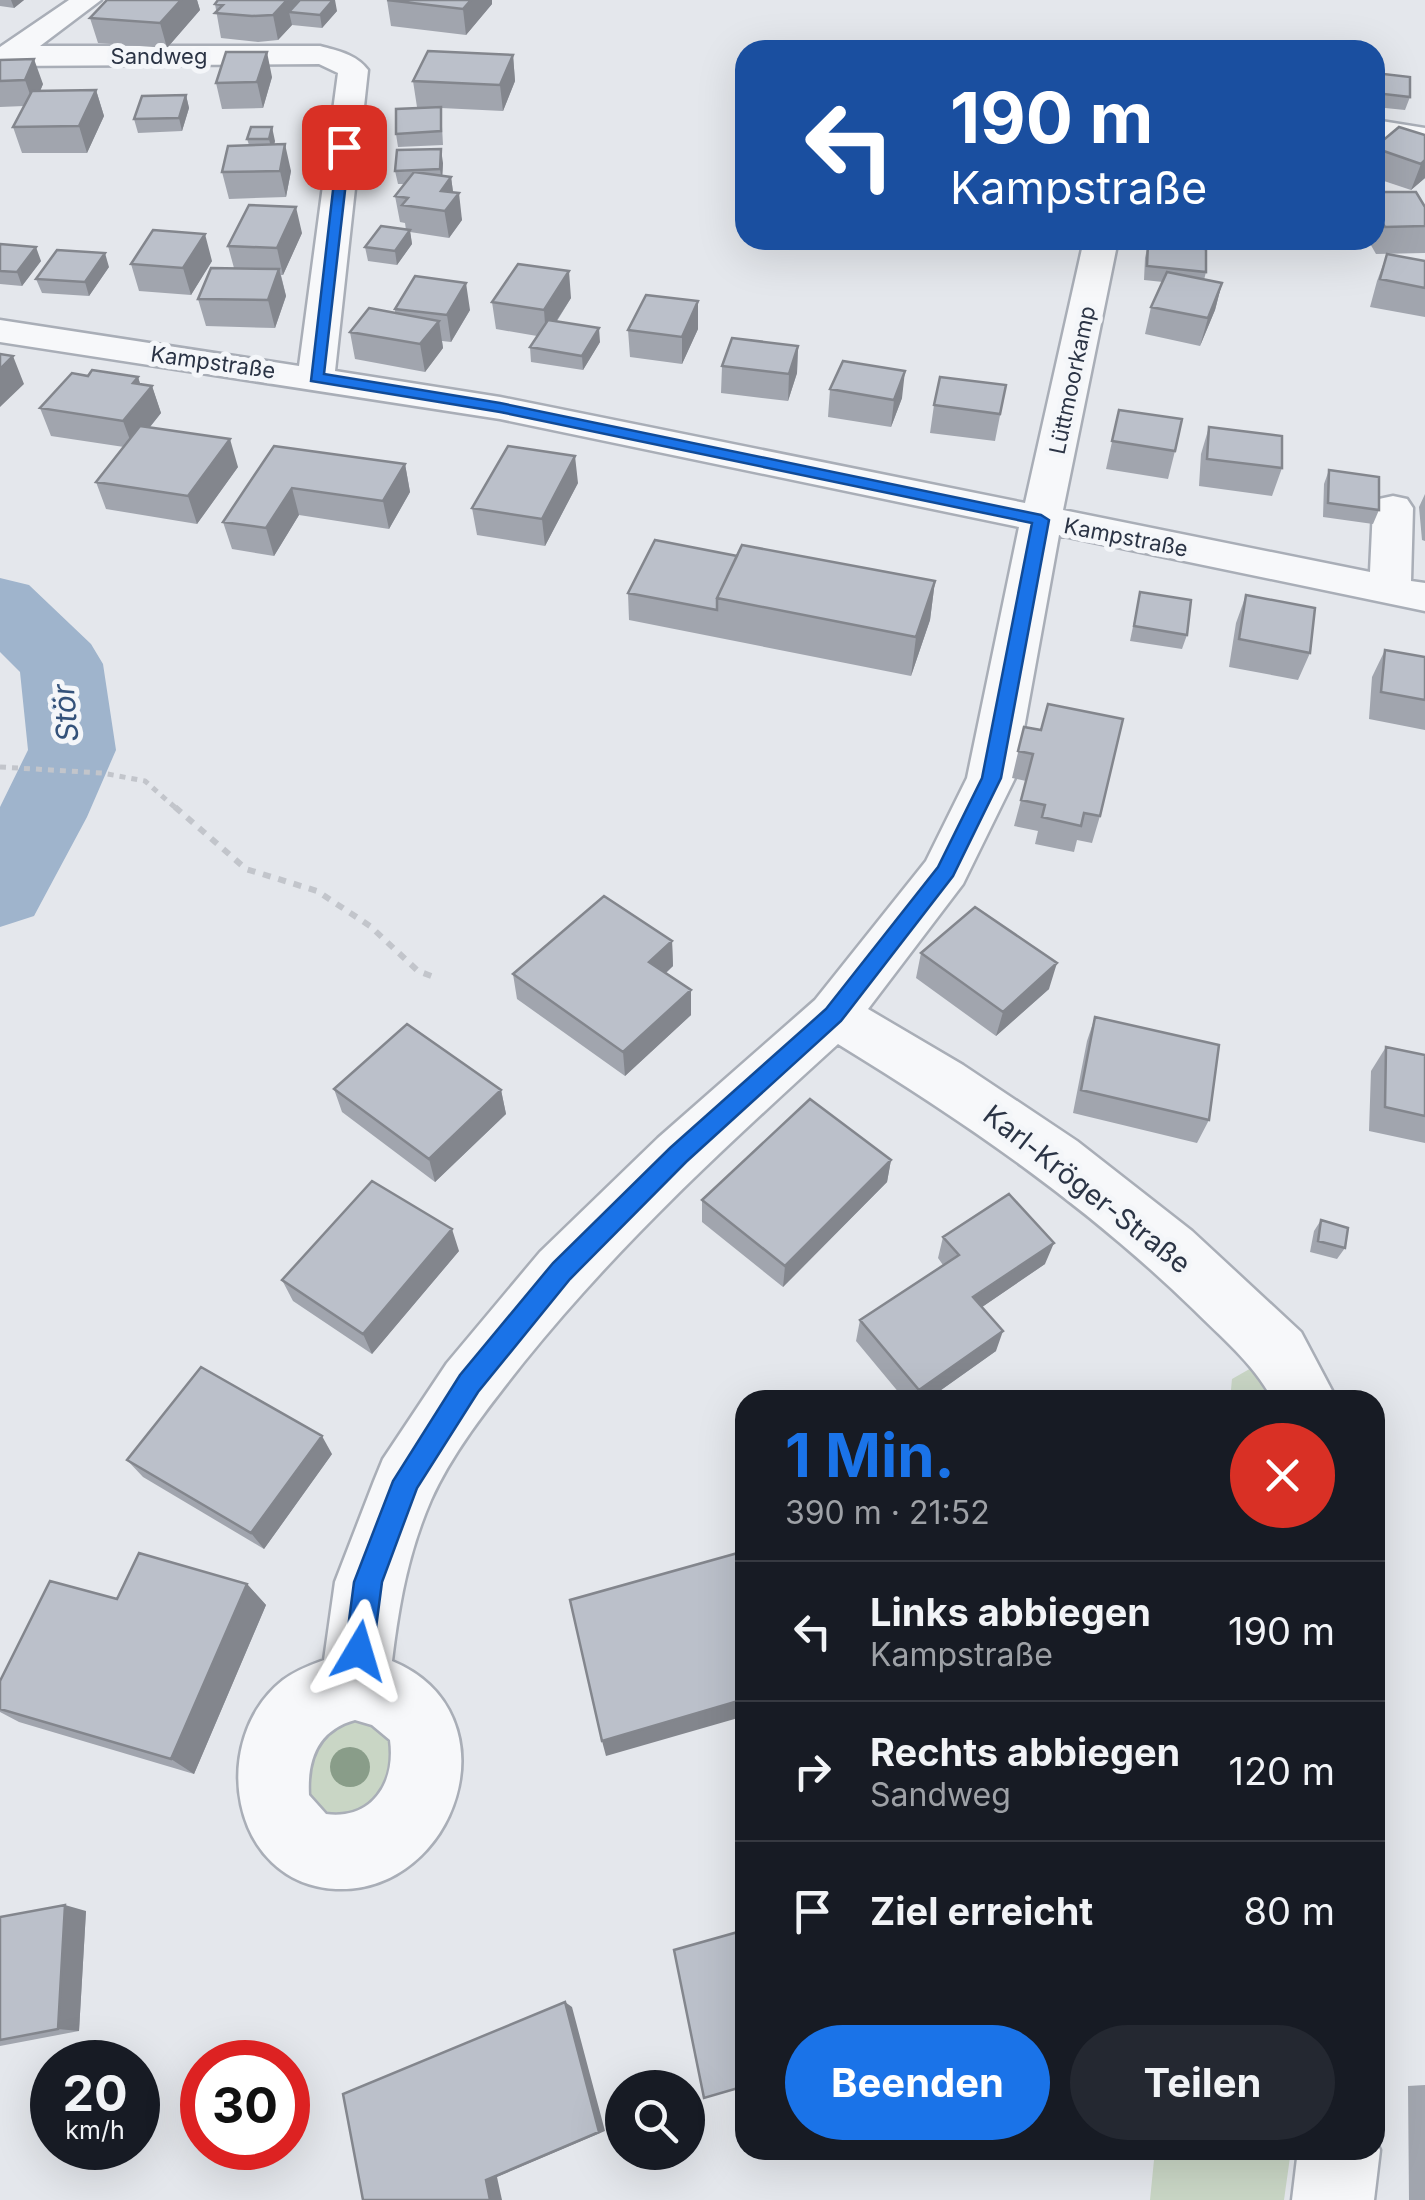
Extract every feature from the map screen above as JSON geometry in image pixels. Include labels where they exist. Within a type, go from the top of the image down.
[{"type":"street","points":[[6,58],[87,0]]},
{"type":"street","name":"Sandweg","points":[[6,58],[320,55],[340,60],[353,70],[316,378]]},
{"type":"street","points":[[1385,130],[1425,136]]},
{"type":"street","name":"Lüttmoorkamp","points":[[355,1685],[368,1582],[374,1565],[406,1481],[469,1383],[561,1271],[678,1155],[834,1015],[946,871],[991,778],[1099,250]]},
{"type":"street","name":"Kampstraße","points":[[0,331],[500,408],[1408,593]]},
{"type":"street","points":[[1393,508],[1408,593]]},
{"type":"street","name":"Karl-Kröger-Straße","points":[[834,1015],[1057,1158],[1171,1249],[1279,1352],[1300,1390]]},
{"type":"street","points":[[1334,2200],[1338,2160]]},
{"type":"path","points":[[0,767],[145,781],[246,869],[317,892],[370,926],[418,972],[434,976]]},
{"type":"green space","points":[[1253,1367],[1267,1390],[1231,1390],[1232,1379]]},
{"type":"green space","points":[[358,1719],[383,1734],[394,1753],[392,1774],[381,1793],[365,1808],[346,1816],[327,1814],[311,1799],[306,1785],[307,1759],[322,1737]]},
{"type":"green space","points":[[1154,2160],[1290,2160],[1284,2200],[1150,2200]]},
{"type":"building","points":[[107,0],[181,0],[160,23],[90,18]]},
{"type":"building","points":[[218,0],[287,0],[273,15],[252,16],[215,13],[223,5],[215,4]]},
{"type":"building","points":[[300,0],[333,0],[320,15],[289,12]]},
{"type":"building","points":[[387,0],[471,0],[463,9]]},
{"type":"building","points":[[428,51],[513,55],[500,85],[413,81]]},
{"type":"building","points":[[226,52],[267,52],[257,82],[216,83]]},
{"type":"building","points":[[34,59],[25,80],[0,81],[0,60]]},
{"type":"building","points":[[1385,74],[1410,77],[1410,97],[1385,94]]},
{"type":"building","points":[[96,90],[79,126],[13,127],[32,91]]},
{"type":"building","points":[[186,95],[179,118],[134,119],[142,96]]},
{"type":"building","points":[[441,107],[441,131],[396,134],[396,109]]},
{"type":"building","points":[[251,127],[272,127],[269,139],[247,139]]},
{"type":"building","points":[[1399,127],[1425,135],[1425,160],[1421,164],[1385,151],[1385,139]]},
{"type":"building","points":[[285,144],[280,171],[222,172],[228,146]]},
{"type":"building","points":[[441,149],[440,169],[395,171],[397,150]]},
{"type":"building","points":[[414,172],[451,177],[441,191],[459,193],[445,211],[402,205],[408,198],[395,196]]},
{"type":"building","points":[[1385,192],[1416,192],[1425,207],[1425,226],[1385,227]]},
{"type":"building","points":[[249,205],[296,207],[277,248],[228,246]]},
{"type":"building","points":[[381,226],[410,230],[395,251],[365,247]]},
{"type":"building","points":[[153,230],[205,234],[183,268],[131,264]]},
{"type":"building","points":[[0,244],[36,247],[17,272],[0,271]]},
{"type":"building","points":[[57,250],[105,253],[85,282],[36,279]]},
{"type":"building","points":[[1148,250],[1206,250],[1206,272],[1147,266]]},
{"type":"building","points":[[1387,254],[1425,261],[1425,288],[1380,279]]},
{"type":"building","points":[[518,264],[569,271],[544,310],[492,302]]},
{"type":"building","points":[[211,268],[279,269],[268,300],[198,299]]},
{"type":"building","points":[[1167,272],[1222,283],[1208,318],[1151,307]]},
{"type":"building","points":[[415,276],[466,283],[447,315],[395,309]]},
{"type":"building","points":[[646,295],[698,301],[682,337],[628,330]]},
{"type":"building","points":[[369,308],[439,321],[420,344],[350,332]]},
{"type":"building","points":[[548,320],[599,328],[582,356],[530,347]]},
{"type":"building","points":[[732,338],[798,346],[789,374],[722,366]]},
{"type":"building","points":[[0,354],[13,356],[0,369]]},
{"type":"building","points":[[843,361],[905,371],[894,400],[830,389]]},
{"type":"building","points":[[92,370],[138,377],[133,383],[152,386],[123,421],[40,408],[72,373],[88,376]]},
{"type":"building","points":[[940,377],[1006,385],[1000,414],[934,405]]},
{"type":"building","points":[[1119,410],[1182,419],[1175,451],[1112,441]]},
{"type":"building","points":[[140,426],[230,439],[188,496],[96,482]]},
{"type":"building","points":[[1209,427],[1282,436],[1282,468],[1207,459]]},
{"type":"building","points":[[274,446],[405,464],[383,501],[292,488],[266,528],[223,522]]},
{"type":"building","points":[[508,446],[575,456],[542,519],[472,508]]},
{"type":"building","points":[[1329,470],[1379,477],[1379,510],[1328,503]]},
{"type":"building","points":[[655,540],[737,556],[717,598],[717,610],[628,593]]},
{"type":"building","points":[[742,545],[935,581],[916,637],[717,598]]},
{"type":"building","points":[[1140,592],[1191,600],[1187,635],[1134,626]]},
{"type":"building","points":[[1246,595],[1315,608],[1310,653],[1239,639]]},
{"type":"building","points":[[1385,650],[1425,657],[1425,700],[1381,692]]},
{"type":"building","points":[[1048,704],[1123,719],[1100,816],[1084,813],[1081,826],[1042,817],[1045,805],[1021,800],[1033,754],[1018,751],[1024,727],[1041,730]]},
{"type":"building","points":[[604,896],[672,941],[649,962],[691,990],[623,1052],[513,974]]},
{"type":"building","points":[[975,907],[1057,963],[1003,1012],[921,953]]},
{"type":"building","points":[[1095,1017],[1219,1045],[1209,1120],[1081,1090]]},
{"type":"building","points":[[407,1024],[501,1090],[429,1159],[334,1089]]},
{"type":"building","points":[[1386,1047],[1425,1055],[1425,1116],[1385,1107]]},
{"type":"building","points":[[810,1099],[891,1160],[785,1266],[702,1200]]},
{"type":"building","points":[[372,1181],[452,1229],[363,1334],[282,1280]]},
{"type":"building","points":[[1009,1194],[1054,1243],[973,1297],[1003,1331],[919,1390],[860,1320],[959,1255],[943,1237]]},
{"type":"building","points":[[1321,1220],[1348,1228],[1345,1248],[1318,1241]]},
{"type":"building","points":[[201,1367],[322,1436],[251,1533],[127,1460]]},
{"type":"building","points":[[139,1553],[247,1584],[171,1759],[0,1709],[0,1681],[50,1581],[117,1599]]},
{"type":"building","points":[[735,1554],[735,1702],[602,1741],[570,1600]]},
{"type":"building","points":[[65,1905],[58,2029],[0,2040],[0,1917]]},
{"type":"building","points":[[735,1933],[735,2089],[705,2098],[705,2070],[698,2070],[674,1950]]},
{"type":"building","points":[[565,2002],[599,2132],[486,2180],[490,2200],[363,2200],[343,2094]]},
{"type":"waterway","name":"Stör","points":[[0,604],[61,664],[72,750],[0,891]]},
{"type":"route","points":[[344,147],[316,378],[500,408],[1041,520],[991,778],[946,871],[834,1015],[678,1155],[561,1271],[469,1383],[406,1481],[368,1582],[359,1651]]}]
